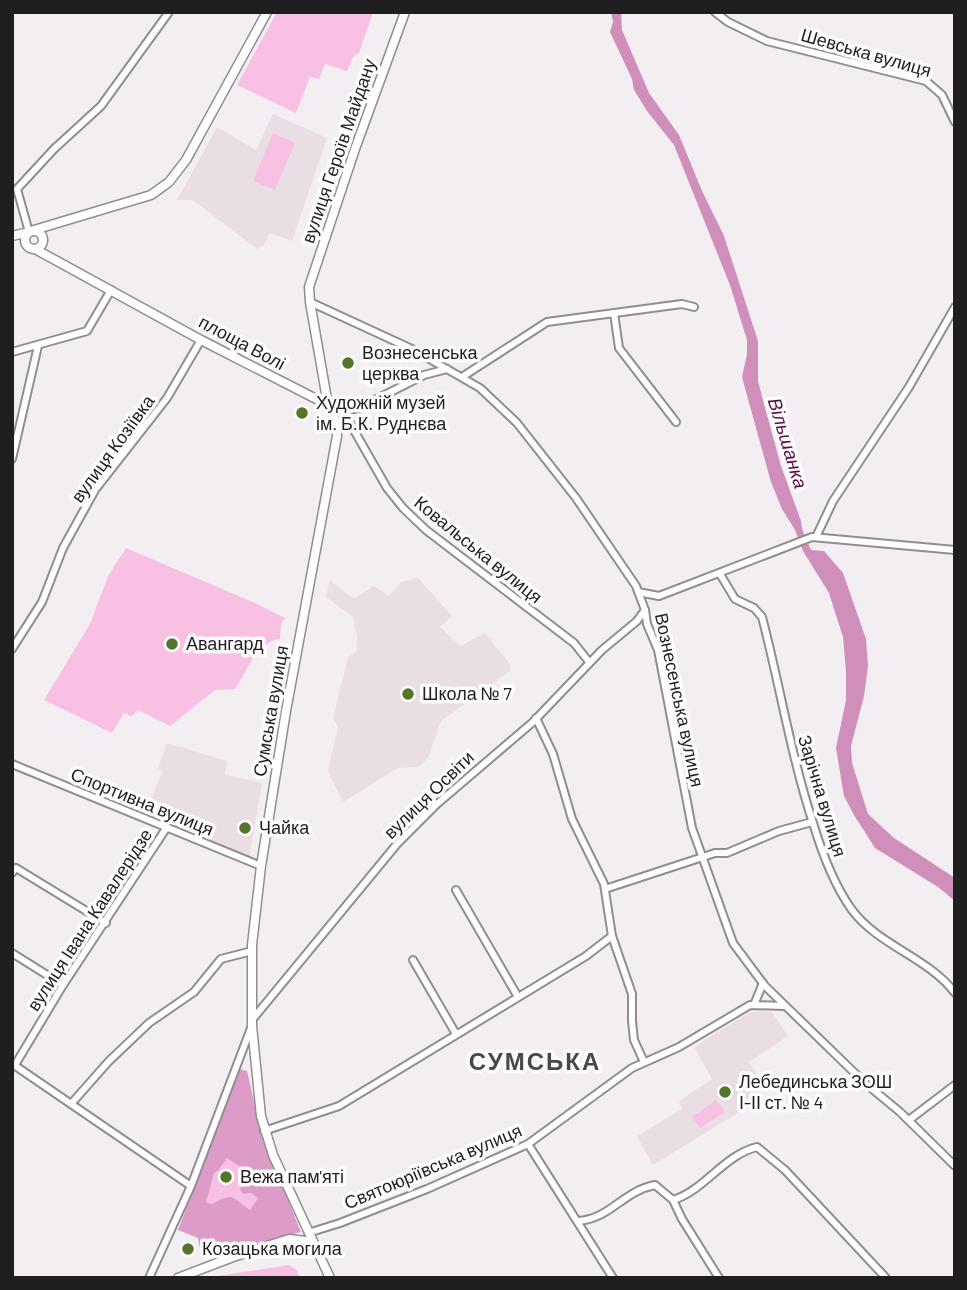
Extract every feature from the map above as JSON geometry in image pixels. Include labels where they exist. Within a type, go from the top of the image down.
[{"type":"main road","points":[[12,237],[151,195],[169,182],[186,160],[267,12]]},
{"type":"main road","name":"вулиця Героїв Майдану","points":[[310,302],[309,286],[317,261],[405,12]]},
{"type":"main road","points":[[50,257],[43,241],[39,232],[32,231],[25,237],[31,247],[43,241],[51,224]]},
{"type":"main road","name":"площа Волі","points":[[12,237],[201,340],[328,405]]},
{"type":"main road","points":[[310,302],[328,405]]},
{"type":"main road","name":"Сумська вулиця","points":[[328,405],[335,419],[336,444],[286,711],[261,866],[251,951],[252,1023],[258,1098],[264,1131],[330,1278]]},
{"type":"main road","points":[[178,1278],[289,1239],[313,1242]]},
{"type":"street","points":[[32,231],[17,190],[54,149],[102,106],[169,12]]},
{"type":"street","name":"Шевська вулиця","points":[[715,12],[728,22],[767,41],[836,56],[926,81],[942,95],[955,122]]},
{"type":"street","points":[[12,352],[87,331],[111,290]]},
{"type":"street","name":"Вознесенська вулиця","points":[[310,302],[412,349],[481,388],[501,406],[539,450],[603,535],[638,592],[645,610],[647,624],[660,660],[692,828],[733,943],[763,984],[955,1166]]},
{"type":"street","points":[[462,377],[547,322],[682,304],[694,307]]},
{"type":"street","points":[[814,537],[833,501],[909,387],[955,307]]},
{"type":"street","points":[[614,313],[619,348],[676,422]]},
{"type":"street","name":"вулиця Козіївка","points":[[12,649],[42,602],[63,548],[95,490],[167,398],[201,340]]},
{"type":"street","points":[[12,459],[38,346]]},
{"type":"street","points":[[328,405],[343,411],[369,404],[424,375],[447,369]]},
{"type":"street","name":"Ковальська вулиця","points":[[343,411],[387,488],[403,508],[426,530],[574,643],[589,662]]},
{"type":"street","points":[[638,592],[659,596],[814,537],[955,550]]},
{"type":"street","name":"Зарічна вулиця","points":[[720,574],[735,598],[754,608],[762,617],[796,768],[812,822],[837,887],[854,913],[896,948],[944,979],[955,993]]},
{"type":"street","name":"вулиця Освіти","points":[[252,1023],[397,844],[437,804],[536,718],[589,662],[637,621],[645,610]]},
{"type":"street","points":[[536,718],[553,754],[572,819],[590,852],[605,889],[612,936],[629,982],[634,1040],[644,1062]]},
{"type":"street","name":"Спортивна вулиця","points":[[12,764],[261,866]]},
{"type":"street","points":[[605,889],[715,853],[727,853],[779,831],[812,822]]},
{"type":"street","name":"вулиця Івана Кавалерідзе","points":[[13,1065],[167,827]]},
{"type":"street","points":[[12,873],[16,868],[106,923]]},
{"type":"street","points":[[457,890],[518,997]]},
{"type":"street","points":[[264,1131],[339,1106],[586,956],[612,936]]},
{"type":"street","points":[[71,1104],[109,1061],[149,1023],[194,992],[220,959],[251,951]]},
{"type":"street","points":[[12,953],[63,985]]},
{"type":"street","points":[[413,960],[456,1034]]},
{"type":"street","points":[[763,984],[754,1005],[785,1006]]},
{"type":"street","name":"Святоюріївська вулиця","points":[[308,1233],[427,1189],[528,1144],[604,1087],[644,1062],[679,1047],[754,1005]]},
{"type":"street","name":"Сумська вулиця","points":[[149,1278],[191,1186],[252,1023]]},
{"type":"street","points":[[13,1065],[191,1186]]},
{"type":"street","points":[[909,1120],[955,1086]]},
{"type":"street","points":[[528,1144],[613,1278]]},
{"type":"street","points":[[673,1200],[698,1188],[732,1159],[757,1147],[785,1170],[886,1278]]},
{"type":"street","points":[[578,1221],[592,1220],[639,1188],[654,1185],[673,1200],[719,1278]]},
{"type":"shaded area","points":[[277,12],[373,12],[359,53],[353,57],[347,71],[325,64],[319,79],[310,77],[296,113],[237,85]]},
{"type":"shaded area","points":[[611,12],[621,12],[622,30],[649,93],[679,135],[724,236],[758,341],[758,381],[781,466],[802,529],[811,550],[824,551],[843,573],[866,639],[868,666],[864,696],[851,746],[852,763],[868,814],[894,838],[955,878],[955,901],[938,887],[875,848],[844,796],[836,748],[846,700],[843,637],[829,593],[803,551],[771,482],[742,377],[747,340],[730,285],[674,145],[634,90],[632,79],[610,32],[613,22]]},
{"type":"shaded area","points":[[273,114],[327,138],[292,241],[270,233],[264,245],[257,249],[193,200],[177,200],[217,127],[256,150]]},
{"type":"shaded area","points":[[273,133],[295,143],[275,190],[253,181]]},
{"type":"shaded area","name":"Авангард","points":[[126,548],[285,618],[281,624],[280,639],[258,651],[235,689],[215,690],[170,726],[138,710],[132,716],[124,713],[112,733],[44,700],[90,624],[108,576]]},
{"type":"shaded area","name":"Школа № 7","points":[[418,578],[452,616],[440,627],[460,646],[485,633],[510,664],[510,671],[441,721],[428,758],[418,767],[398,768],[343,802],[328,771],[338,727],[333,718],[348,658],[357,650],[357,637],[353,617],[326,597],[330,580],[354,599],[374,586],[389,596],[401,582]]},
{"type":"shaded area","points":[[167,743],[227,761],[225,775],[262,783],[249,858],[146,813],[162,772],[158,768]]},
{"type":"shaded area","name":"Лебединська ЗОШ І-ІІ ст. № 4","points":[[771,1011],[788,1036],[749,1062],[761,1080],[755,1086],[762,1098],[653,1165],[637,1136],[682,1109],[679,1101],[712,1079],[694,1047],[750,1012]]},
{"type":"shaded area","points":[[239,1069],[247,1071],[262,1136],[301,1232],[208,1257],[201,1253],[198,1238],[178,1230]],"holes":[[[227,1158],[245,1170],[240,1190],[243,1194],[251,1193],[258,1198],[250,1210],[229,1197],[212,1204],[206,1202],[214,1173]]]},
{"type":"shaded area","points":[[716,1100],[725,1112],[700,1128],[692,1117]]},
{"type":"shaded area","points":[[226,1158],[230,1158],[245,1170],[242,1194],[251,1193],[258,1198],[250,1210],[229,1197],[212,1204],[205,1202],[214,1172],[218,1171]]},
{"type":"shaded area","points":[[289,1265],[297,1270],[300,1278],[205,1278]]},
{"type":"place","name":"Вознесенська церква","points":[[348,363]]},
{"type":"place","name":"Художній музей ім. Б.К. Руднєва","points":[[302,413]]},
{"type":"place","name":"Авангард","points":[[172,644]]},
{"type":"place","name":"Школа № 7","points":[[408,694]]},
{"type":"place","name":"Чайка","points":[[245,828]]},
{"type":"place","name":"Лебединська ЗОШ І-ІІ ст. № 4","points":[[725,1092]]},
{"type":"place","name":"Вежа пам'яті","points":[[226,1177]]},
{"type":"place","name":"Козацька могила","points":[[188,1249]]},
{"type":"district","name":"СУМСЬКА","points":[[535,1062]]},
{"type":"water label","name":"Вільшанка","points":[[788,443]]}]
